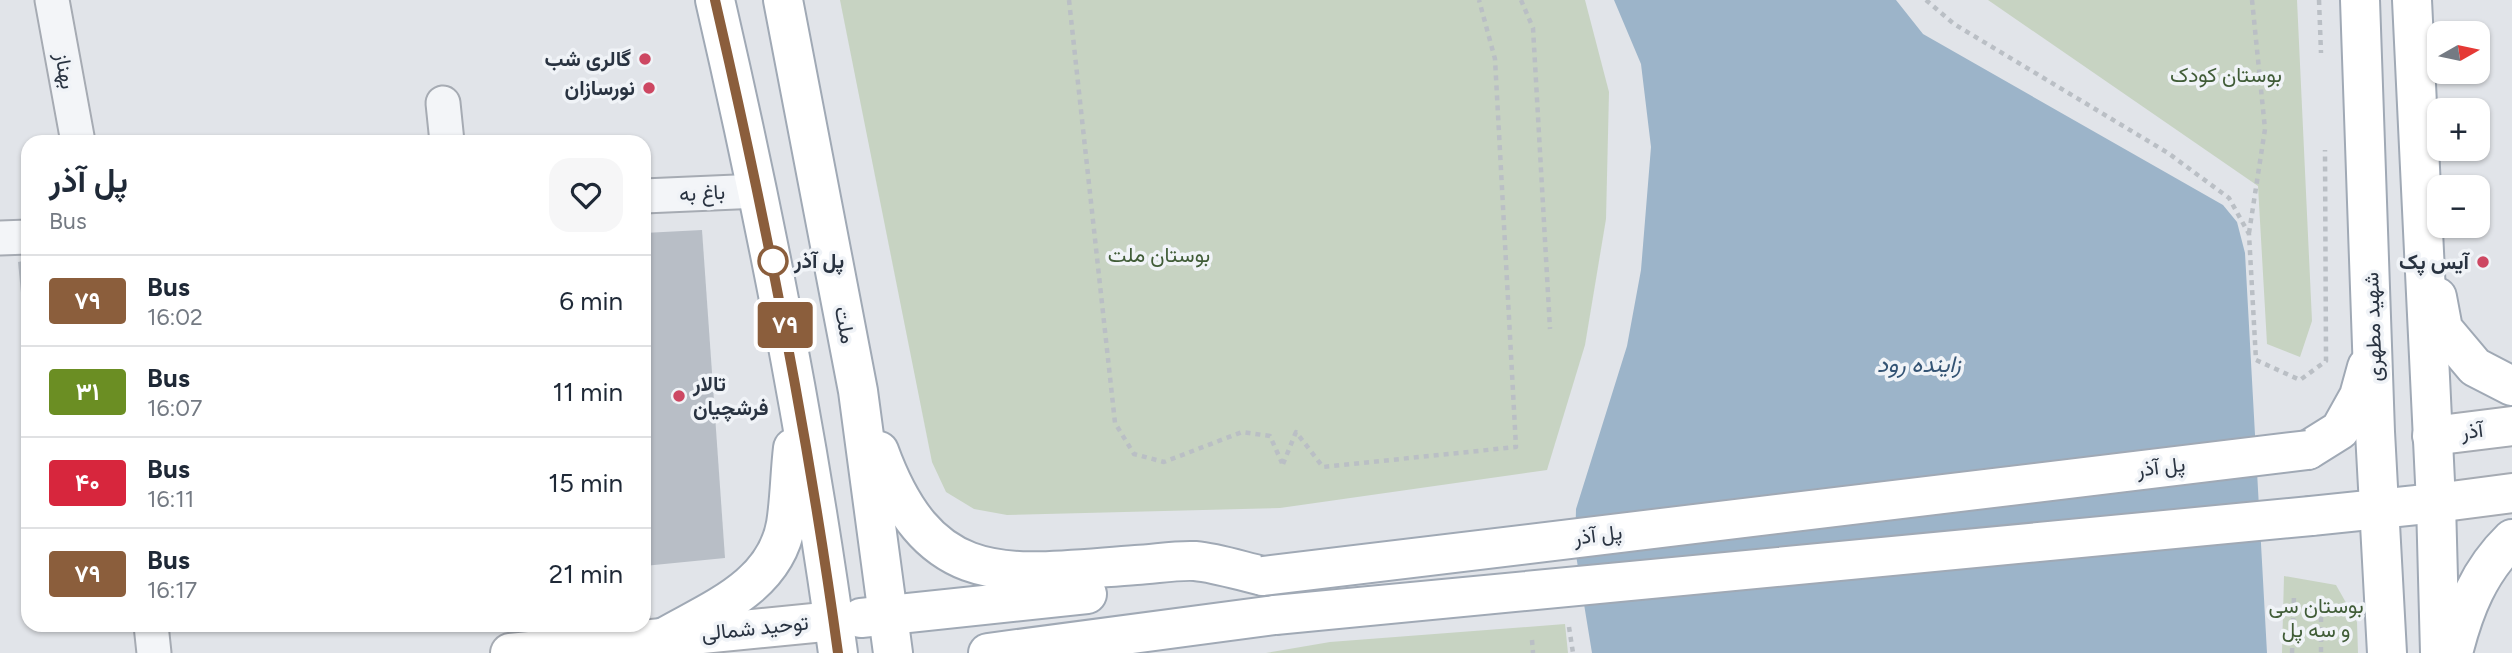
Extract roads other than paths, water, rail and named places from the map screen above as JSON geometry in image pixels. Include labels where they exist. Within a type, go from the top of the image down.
[{"type":"main road","points":[[715,0],[759,191],[798,390],[836,637]]},
{"type":"main road","name":"ملت","points":[[783,0],[858,391],[893,653]]},
{"type":"main road","name":"شهید مطهری","points":[[2360,0],[2376,444],[2388,653]]},
{"type":"main road","points":[[2412,0],[2436,503],[2440,653]]},
{"type":"main road","points":[[2422,215],[2443,329],[2475,367],[2512,386]]},
{"type":"main road","points":[[2308,450],[2340,430],[2359,396],[2374,341]]},
{"type":"main road","points":[[665,637],[743,593],[771,564],[785,526],[798,390]]},
{"type":"main road","points":[[858,391],[893,489],[919,525],[948,553],[993,571],[1027,573],[1194,561],[1263,576]]},
{"type":"main road","name":"آذر","points":[[2376,444],[2512,426]]},
{"type":"main road","name":"پل آذر","points":[[888,615],[1263,576],[2376,444]]},
{"type":"main road","points":[[988,653],[1275,615],[2311,516],[2512,494]]},
{"type":"main road","points":[[2311,516],[2339,529],[2358,544],[2371,561],[2386,596]]},
{"type":"main road","points":[[2453,653],[2463,611],[2493,557],[2512,539]]},
{"type":"main road","name":"توحید شمالی","points":[[510,653],[665,637],[836,637],[888,615]]},
{"type":"main road","points":[[1066,653],[1110,637]]},
{"type":"street","name":"بهناز","points":[[52,0],[77,135]]},
{"type":"street","points":[[443,103],[446,135]]},
{"type":"street","name":"باغ به","points":[[651,196],[759,191]]},
{"type":"street","points":[[0,237],[21,237]]},
{"type":"street","points":[[152,632],[154,653]]},
{"type":"water","name":"زاینده رود","points":[[1614,0],[1896,0],[1923,34],[2223,205],[2237,222],[2245,253],[2267,653],[1592,653],[1575,549],[1576,509],[1627,346],[1641,270],[1651,147],[1641,64]]},
{"type":"place","name":"گالری شب","points":[[645,59]]},
{"type":"place","name":"نورسازان","points":[[649,88]]},
{"type":"place","name":"پل آذر","points":[[773,261]]},
{"type":"place","name":"آیس پک","points":[[2483,262]]},
{"type":"place","name":"تالار فرشچیان","points":[[679,396]]},
{"type":"park label","name":"بوستان کودک","points":[[2226,75]]},
{"type":"park label","name":"بوستان ملت","points":[[1159,255]]},
{"type":"park label","name":"بوستان سی و سه پل","points":[[2316,618]]}]
